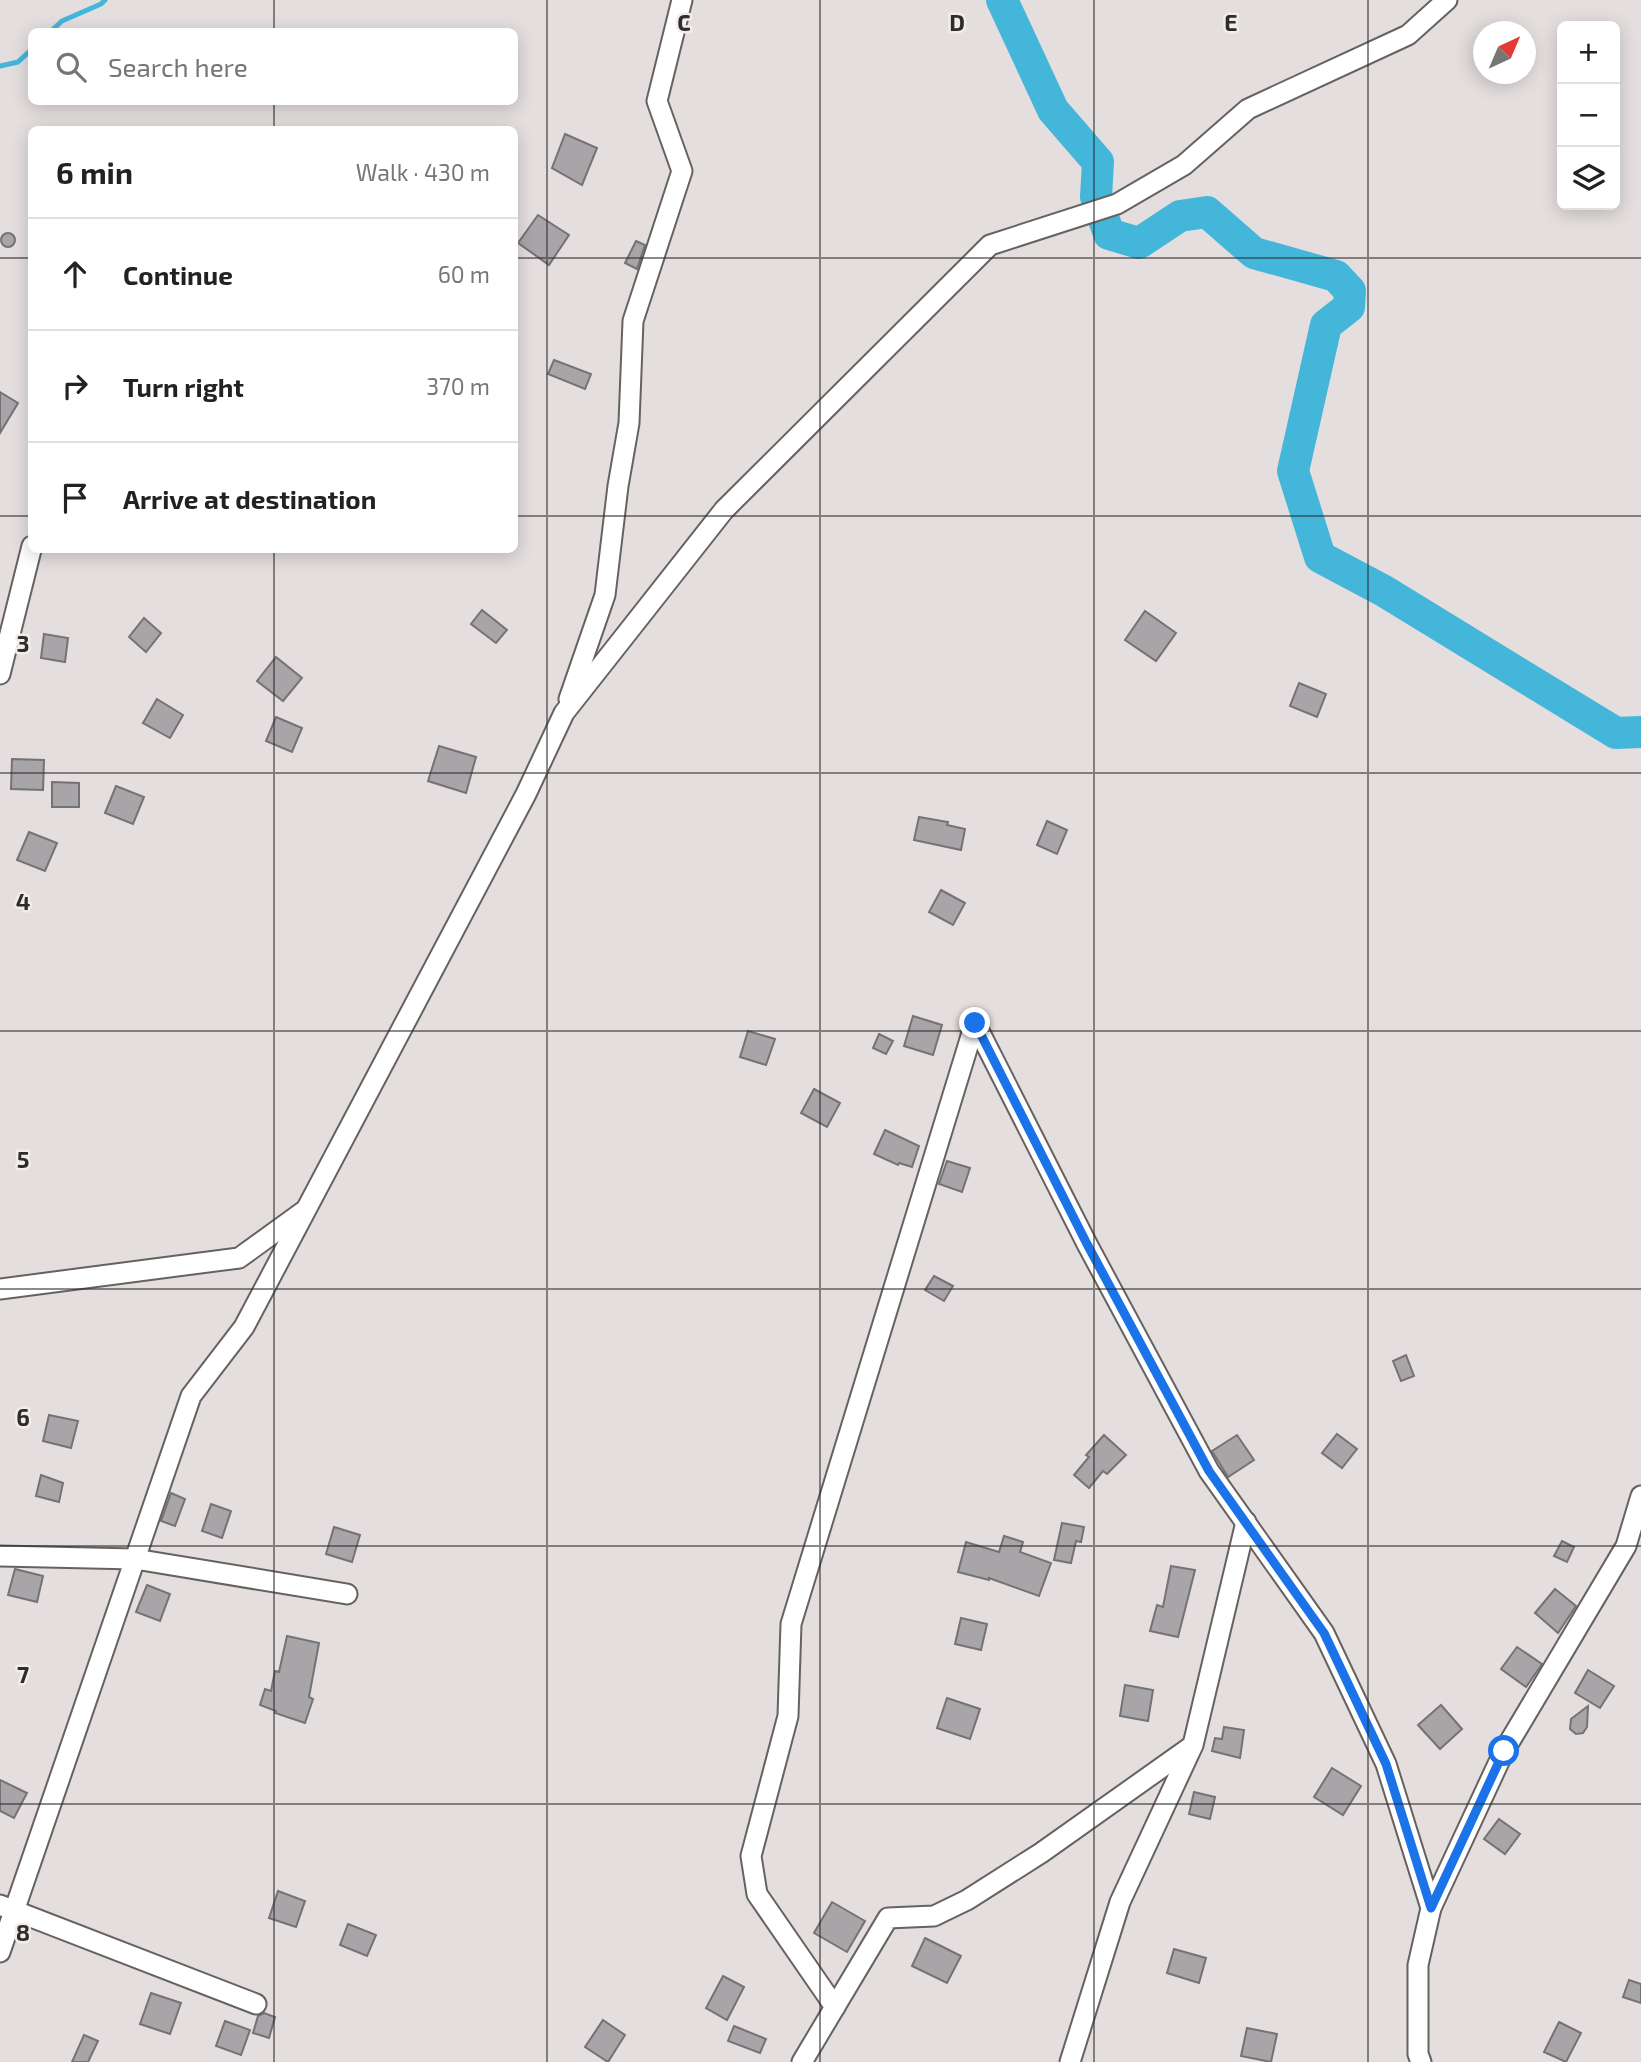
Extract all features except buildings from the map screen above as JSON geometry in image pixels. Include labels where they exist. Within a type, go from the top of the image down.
[{"type":"street","points":[[0,1952],[7,1908],[135,1559],[191,1396],[244,1327],[526,794],[564,713],[605,595],[618,486],[629,424],[633,321],[682,171],[657,101],[682,0]]},
{"type":"street","points":[[564,713],[724,510],[989,245],[1117,204],[1184,165],[1248,109],[1408,35],[1447,0]]},
{"type":"street","points":[[0,674],[30,553]]},
{"type":"street","points":[[835,2007],[757,1894],[751,1856],[788,1716],[791,1624],[975,1023],[1087,1244],[1203,1459],[1324,1633],[1386,1764],[1431,1908]]},
{"type":"street","points":[[0,1289],[239,1258],[307,1209]]},
{"type":"street","points":[[1421,2062],[1418,2054],[1418,1965],[1431,1908],[1504,1751],[1626,1546],[1641,1496]]},
{"type":"street","points":[[1069,2062],[1120,1902],[1193,1745],[1245,1522]]},
{"type":"street","points":[[0,1556],[135,1559],[347,1594]]},
{"type":"street","points":[[802,2062],[888,1918],[934,1916],[967,1900],[1041,1853],[1193,1745]]},
{"type":"street","points":[[7,1908],[256,2004]]},
{"type":"waterway","points":[[54,28],[62,21],[105,0]]},
{"type":"waterway","points":[[1002,0],[1053,110],[1098,162],[1096,197],[1109,234],[1139,243],[1180,216],[1207,212],[1254,253],[1336,276],[1350,291],[1349,307],[1326,325],[1293,471],[1320,557],[1384,591],[1616,733],[1641,732]]},
{"type":"waterway","points":[[0,66],[18,62],[28,53]]},
{"type":"route","points":[[975,1023],[1087,1244],[1209,1471],[1324,1633],[1386,1764],[1431,1908],[1504,1751]]}]
